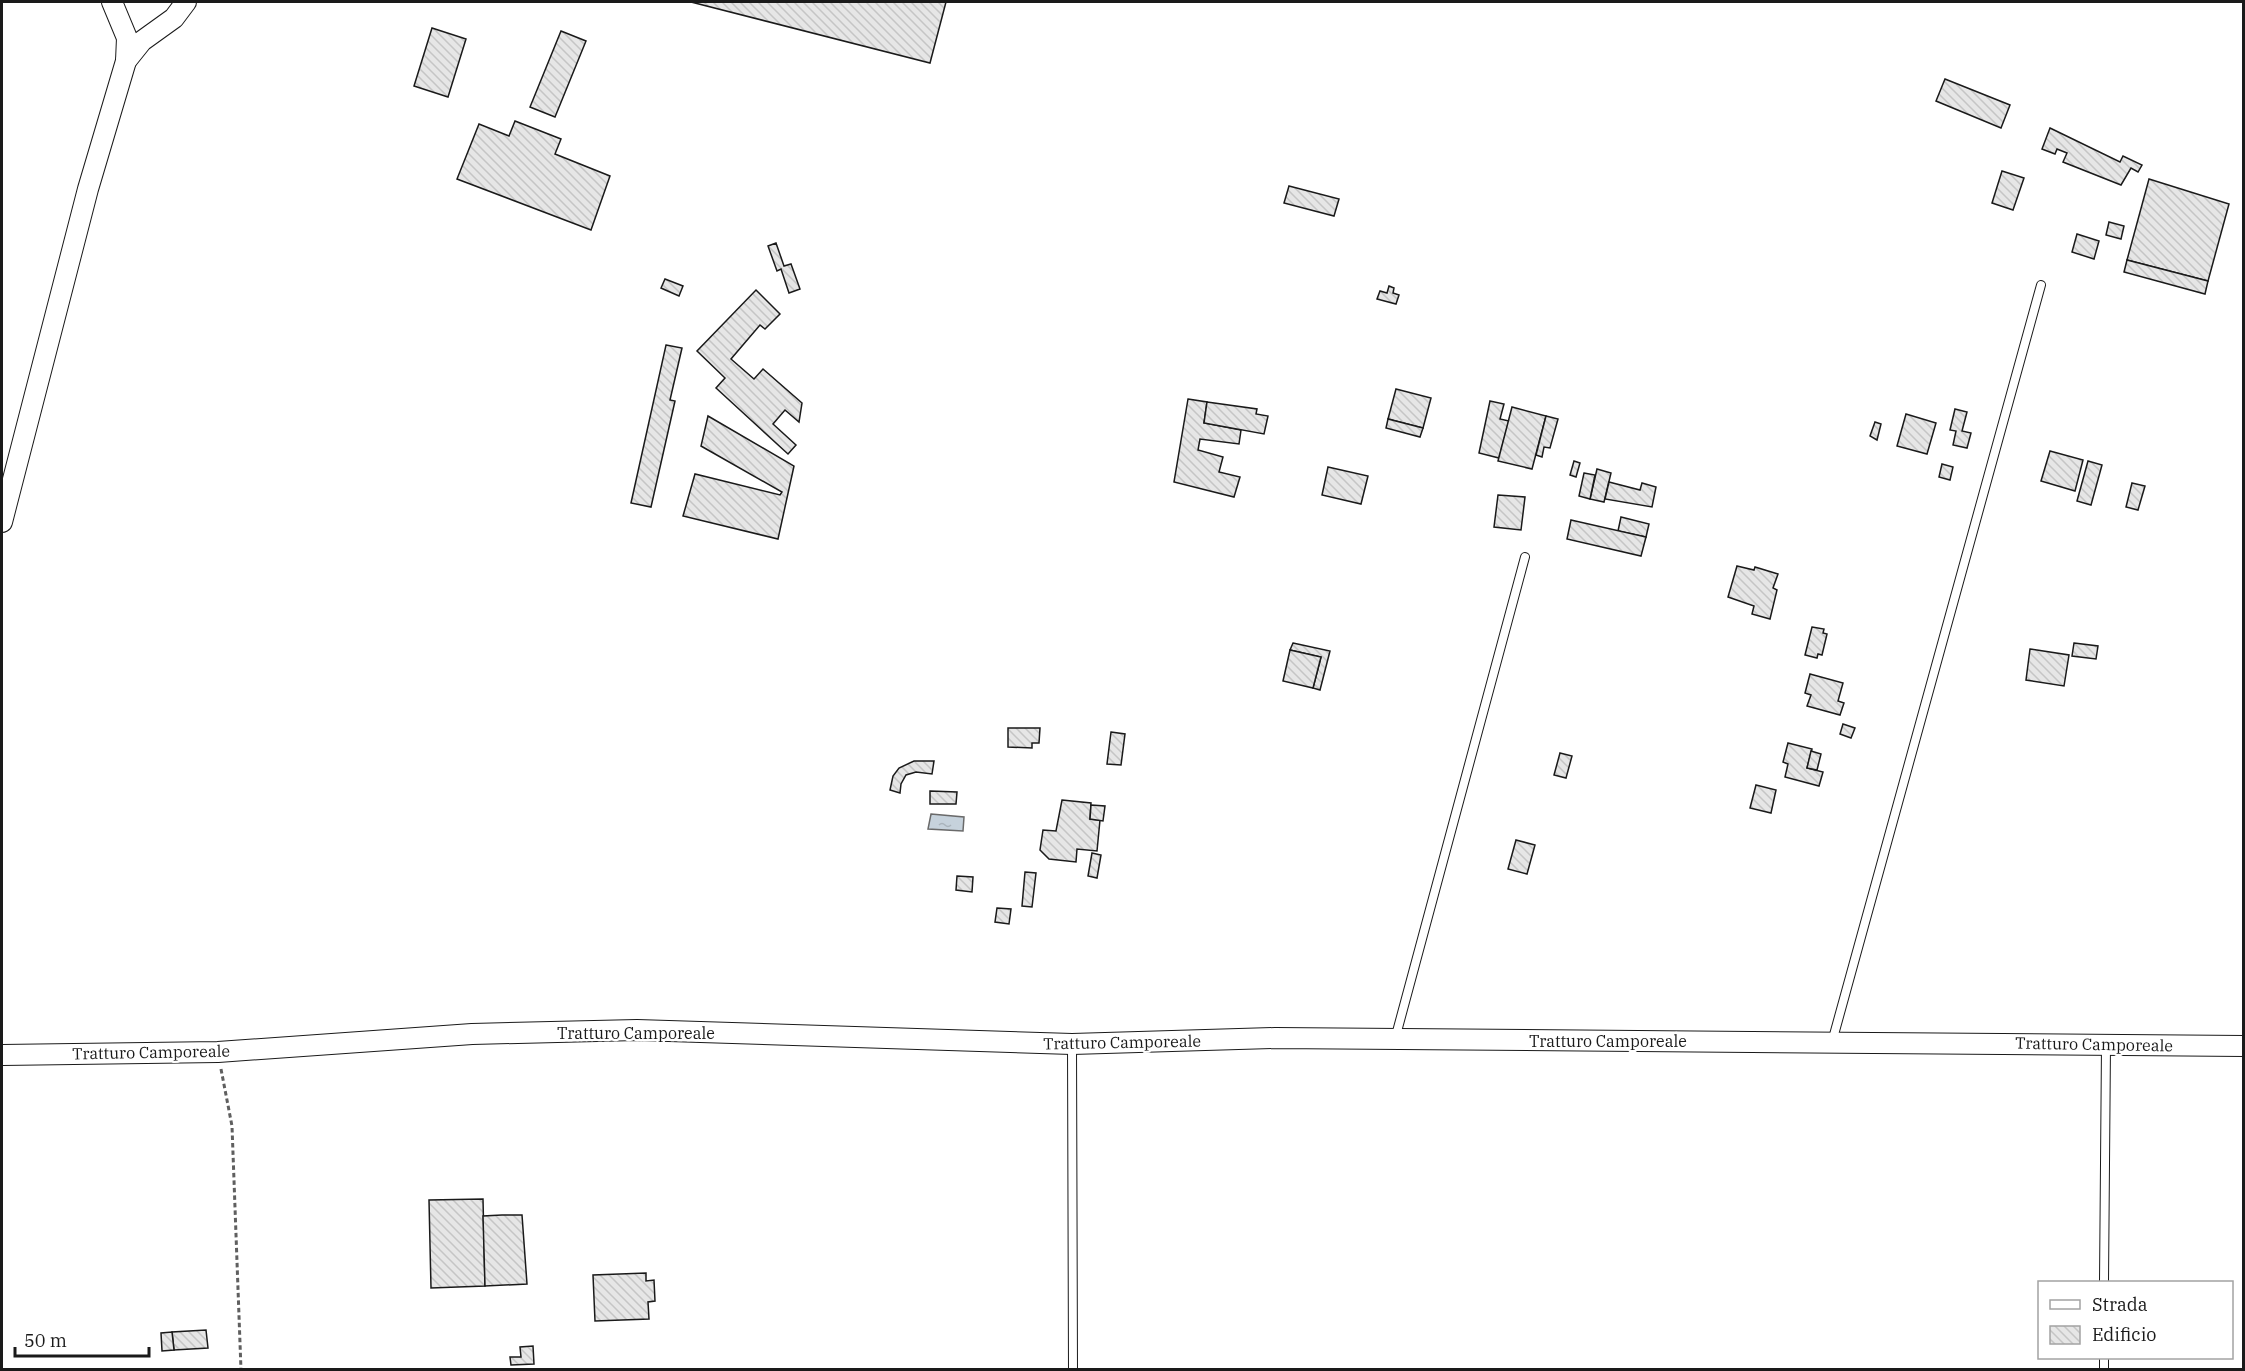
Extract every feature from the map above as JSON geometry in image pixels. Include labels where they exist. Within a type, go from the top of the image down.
[{"type":"street","points":[[126,61],[142,41],[174,18],[186,2]]},
{"type":"street","points":[[113,4],[123,18],[135,24],[149,27],[162,25]]},
{"type":"street","points":[[2,522],[88,189],[126,61],[127,38],[113,4]]},
{"type":"street","name":"Tratturo Camporeale","points":[[2,1054],[218,1052],[472,1034],[638,1030],[1072,1044],[1275,1038],[2244,1046]]},
{"type":"lane","points":[[1832,1042],[2041,285]]},
{"type":"lane","points":[[1395,1039],[1524,557]]},
{"type":"lane","points":[[1072,1044],[1073,1370]]},
{"type":"lane","points":[[2104,1281],[2106,1044]]},
{"type":"path","points":[[218,1052],[232,1126],[241,1370]]},
{"type":"water","points":[[931,814],[964,817],[963,831],[928,829]]},
{"type":"building","points":[[691,2],[946,2],[930,63]]},
{"type":"building","points":[[432,28],[466,39],[448,97],[414,86]]},
{"type":"building","points":[[561,31],[586,41],[555,117],[530,107]]},
{"type":"building","points":[[1945,79],[2010,105],[2001,128],[1936,101]]},
{"type":"building","points":[[515,121],[561,139],[555,154],[610,176],[591,230],[457,179],[479,124],[509,136]]},
{"type":"building","points":[[2050,128],[2120,162],[2123,156],[2142,165],[2138,172],[2131,168],[2121,185],[2063,162],[2067,153],[2057,149],[2055,154],[2042,149]]},
{"type":"building","points":[[2002,171],[2024,178],[2013,210],[1992,203]]},
{"type":"building","points":[[2149,179],[2229,204],[2208,281],[2127,260]]},
{"type":"building","points":[[1289,186],[1339,199],[1334,216],[1284,203]]},
{"type":"building","points":[[2109,222],[2124,226],[2121,239],[2106,235]]},
{"type":"building","points":[[2077,234],[2099,241],[2094,259],[2072,252]]},
{"type":"building","points":[[776,243],[784,266],[791,264],[800,289],[789,293],[781,269],[777,271],[768,246]]},
{"type":"building","points":[[2127,260],[2208,281],[2205,294],[2124,272]]},
{"type":"building","points":[[665,279],[683,286],[679,296],[661,288]]},
{"type":"building","points":[[1389,286],[1394,288],[1393,293],[1399,295],[1396,304],[1377,299],[1380,291],[1387,293]]},
{"type":"building","points":[[756,290],[780,314],[765,329],[760,325],[731,359],[754,379],[763,369],[802,403],[799,422],[785,410],[773,424],[796,445],[788,454],[716,388],[725,378],[697,351]]},
{"type":"building","points":[[666,345],[682,348],[670,400],[675,401],[651,507],[631,503]]},
{"type":"building","points":[[1396,389],[1431,398],[1423,428],[1388,419]]},
{"type":"building","points":[[1188,399],[1207,402],[1204,423],[1241,430],[1239,444],[1200,439],[1198,450],[1223,457],[1219,472],[1240,477],[1234,497],[1174,482]]},
{"type":"building","points":[[1490,401],[1504,404],[1500,419],[1509,421],[1499,458],[1479,453]]},
{"type":"building","points":[[1207,402],[1257,409],[1256,414],[1268,416],[1264,434],[1204,423]]},
{"type":"building","points":[[1512,407],[1546,416],[1532,469],[1498,461]]},
{"type":"building","points":[[1955,409],[1967,412],[1962,431],[1971,433],[1967,448],[1953,445],[1956,431],[1950,430]]},
{"type":"building","points":[[1906,414],[1936,423],[1927,454],[1897,446]]},
{"type":"building","points":[[708,416],[794,466],[778,539],[683,516],[695,474],[780,495],[782,492],[701,446]]},
{"type":"building","points":[[1546,416],[1558,419],[1550,448],[1544,447],[1542,457],[1536,455]]},
{"type":"building","points":[[1388,419],[1423,428],[1420,437],[1386,428]]},
{"type":"building","points":[[1875,422],[1881,424],[1877,440],[1870,436]]},
{"type":"building","points":[[2050,451],[2083,460],[2075,491],[2041,481]]},
{"type":"building","points":[[1574,461],[1580,463],[1576,477],[1570,475]]},
{"type":"building","points":[[2088,461],[2102,465],[2091,505],[2077,501]]},
{"type":"building","points":[[1942,464],[1953,467],[1950,480],[1939,477]]},
{"type":"building","points":[[1328,467],[1368,476],[1361,504],[1322,495]]},
{"type":"building","points":[[1597,469],[1611,473],[1604,502],[1590,499]]},
{"type":"building","points":[[1584,473],[1595,475],[1590,499],[1579,496]]},
{"type":"building","points":[[1609,482],[1640,490],[1642,483],[1656,487],[1652,507],[1605,499]]},
{"type":"building","points":[[2132,483],[2145,486],[2138,510],[2126,507]]},
{"type":"building","points":[[1498,495],[1525,497],[1521,530],[1494,527]]},
{"type":"building","points":[[1621,517],[1649,524],[1646,537],[1618,531]]},
{"type":"building","points":[[1571,520],[1646,537],[1641,556],[1567,539]]},
{"type":"building","points":[[1737,566],[1754,570],[1755,567],[1778,574],[1773,588],[1777,590],[1770,619],[1752,614],[1754,606],[1728,597]]},
{"type":"building","points":[[1812,627],[1824,629],[1823,633],[1827,634],[1822,655],[1818,654],[1817,658],[1805,655]]},
{"type":"building","points":[[1293,643],[1330,651],[1320,690],[1313,688],[1321,657],[1290,650]]},
{"type":"building","points":[[2074,643],[2098,646],[2096,659],[2072,656]]},
{"type":"building","points":[[2030,649],[2069,655],[2064,686],[2026,680]]},
{"type":"building","points":[[1290,650],[1321,657],[1313,688],[1283,681]]},
{"type":"building","points":[[1810,674],[1843,683],[1838,701],[1844,703],[1840,715],[1807,706],[1811,695],[1805,693]]},
{"type":"building","points":[[1843,724],[1855,728],[1851,738],[1840,734]]},
{"type":"building","points":[[1008,728],[1040,728],[1039,743],[1032,743],[1032,748],[1008,747]]},
{"type":"building","points":[[1111,732],[1125,734],[1121,765],[1107,764]]},
{"type":"building","points":[[1788,743],[1812,749],[1807,768],[1823,772],[1819,786],[1785,777],[1788,764],[1783,762]]},
{"type":"building","points":[[1811,751],[1821,754],[1817,770],[1807,768]]},
{"type":"building","points":[[1560,753],[1572,756],[1566,778],[1554,775]]},
{"type":"building","points":[[914,761],[934,761],[932,774],[916,772],[906,775],[901,784],[900,793],[890,790],[893,776],[899,768]]},
{"type":"building","points":[[1756,785],[1776,790],[1771,813],[1750,808]]},
{"type":"building","points":[[930,791],[957,792],[956,804],[930,804]]},
{"type":"building","points":[[1062,800],[1091,803],[1090,819],[1100,820],[1097,851],[1077,849],[1076,862],[1049,859],[1040,850],[1043,830],[1056,831]]},
{"type":"building","points":[[1091,805],[1105,806],[1103,821],[1090,819]]},
{"type":"building","points":[[1516,840],[1535,845],[1527,874],[1508,869]]},
{"type":"building","points":[[1092,853],[1101,855],[1097,878],[1088,876]]},
{"type":"building","points":[[1025,872],[1036,873],[1032,907],[1022,906]]},
{"type":"building","points":[[957,876],[973,877],[972,892],[956,890]]},
{"type":"building","points":[[997,908],[1011,909],[1009,924],[995,922]]},
{"type":"building","points":[[483,1199],[485,1286],[431,1288],[429,1200]]},
{"type":"building","points":[[522,1215],[527,1284],[485,1286],[483,1216]]},
{"type":"building","points":[[646,1273],[646,1281],[654,1280],[655,1301],[648,1302],[649,1319],[595,1321],[593,1275]]},
{"type":"building","points":[[206,1330],[208,1348],[174,1350],[172,1332]]},
{"type":"building","points":[[172,1332],[174,1350],[162,1351],[161,1333]]},
{"type":"building","points":[[533,1346],[534,1364],[511,1365],[510,1357],[521,1357],[520,1347]]}]
